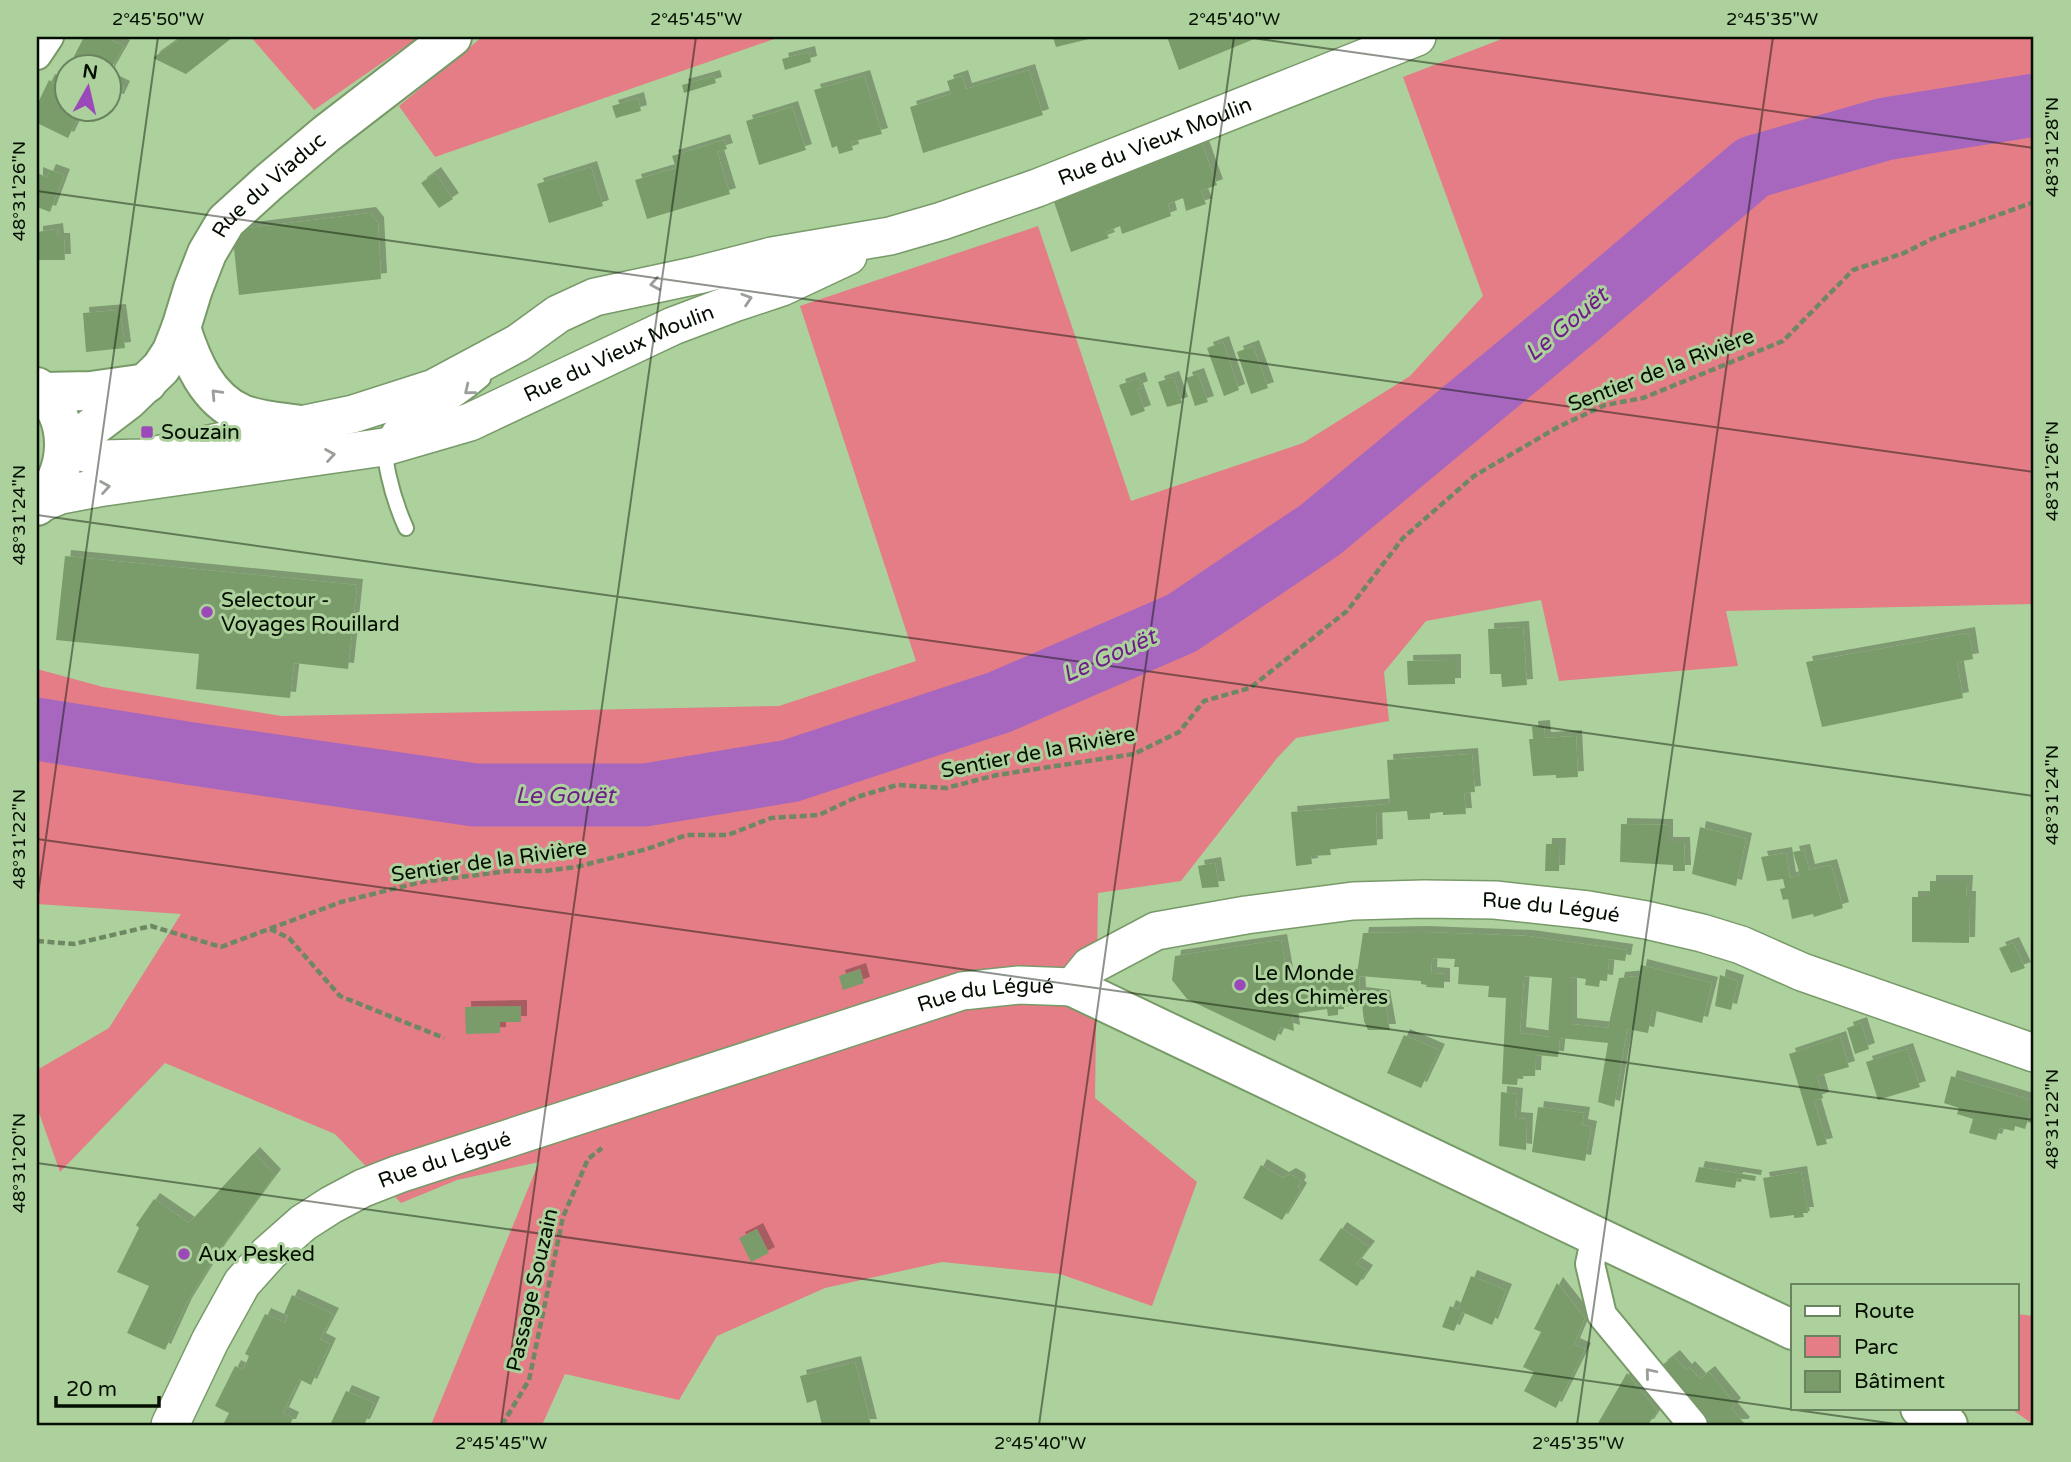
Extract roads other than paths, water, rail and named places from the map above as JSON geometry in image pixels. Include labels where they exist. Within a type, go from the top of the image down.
[{"type":"main road","name":"Rue du Viaduc","points":[[65,444],[78,438],[128,400],[161,368],[172,351],[207,253],[226,221],[326,134],[452,37]]},
{"type":"main road","points":[[181,328],[202,378],[218,400],[241,414],[300,425]]},
{"type":"main road","points":[[40,389],[91,391],[147,383]]},
{"type":"main road","points":[[38,505],[58,478],[65,444],[55,408],[40,389]]},
{"type":"main road","points":[[1073,987],[1791,1329]]},
{"type":"main road","points":[[1923,1410],[1948,1425]]},
{"type":"street","points":[[37,55],[48,37]]},
{"type":"street","name":"Rue du Vieux Moulin","points":[[65,444],[103,459],[142,458],[353,414],[434,388],[518,343],[558,314],[595,297],[772,256],[890,236],[942,221],[1037,188],[1417,37]]},
{"type":"street","name":"Rue du Vieux Moulin","points":[[38,505],[61,495],[98,488],[384,447],[470,422],[673,326],[782,287],[890,236]]},
{"type":"street","name":"Rue du Légué","points":[[170,1425],[210,1341],[242,1283],[303,1223],[363,1188],[962,991],[1019,985],[1073,987],[1090,967],[1156,931],[1246,915],[1353,901],[1496,900],[1588,910],[1646,920],[1741,945],[1802,972],[2034,1053]]},
{"type":"street","points":[[1596,1236],[1590,1264],[1602,1315],[1693,1425]]},
{"type":"lane","name":"Rue du Vieux Moulin","points":[[384,447],[385,435],[394,425],[438,410],[458,399],[481,381],[518,343]]},
{"type":"lane","points":[[384,447],[396,506],[406,528]]},
{"type":"waterway","name":"Le Gouët","points":[[37,729],[475,795],[645,795],[790,771],[1000,702],[1182,623],[1320,530],[1753,167],[1885,129],[2034,105]]},
{"type":"place","name":"Souzain","points":[[147,432]]},
{"type":"place","name":"Selectour - Voyages Rouillard","points":[[207,612]]},
{"type":"place","name":"Le Monde des Chimères","points":[[1240,985]]},
{"type":"place","name":"Aux Pesked","points":[[184,1254]]}]
